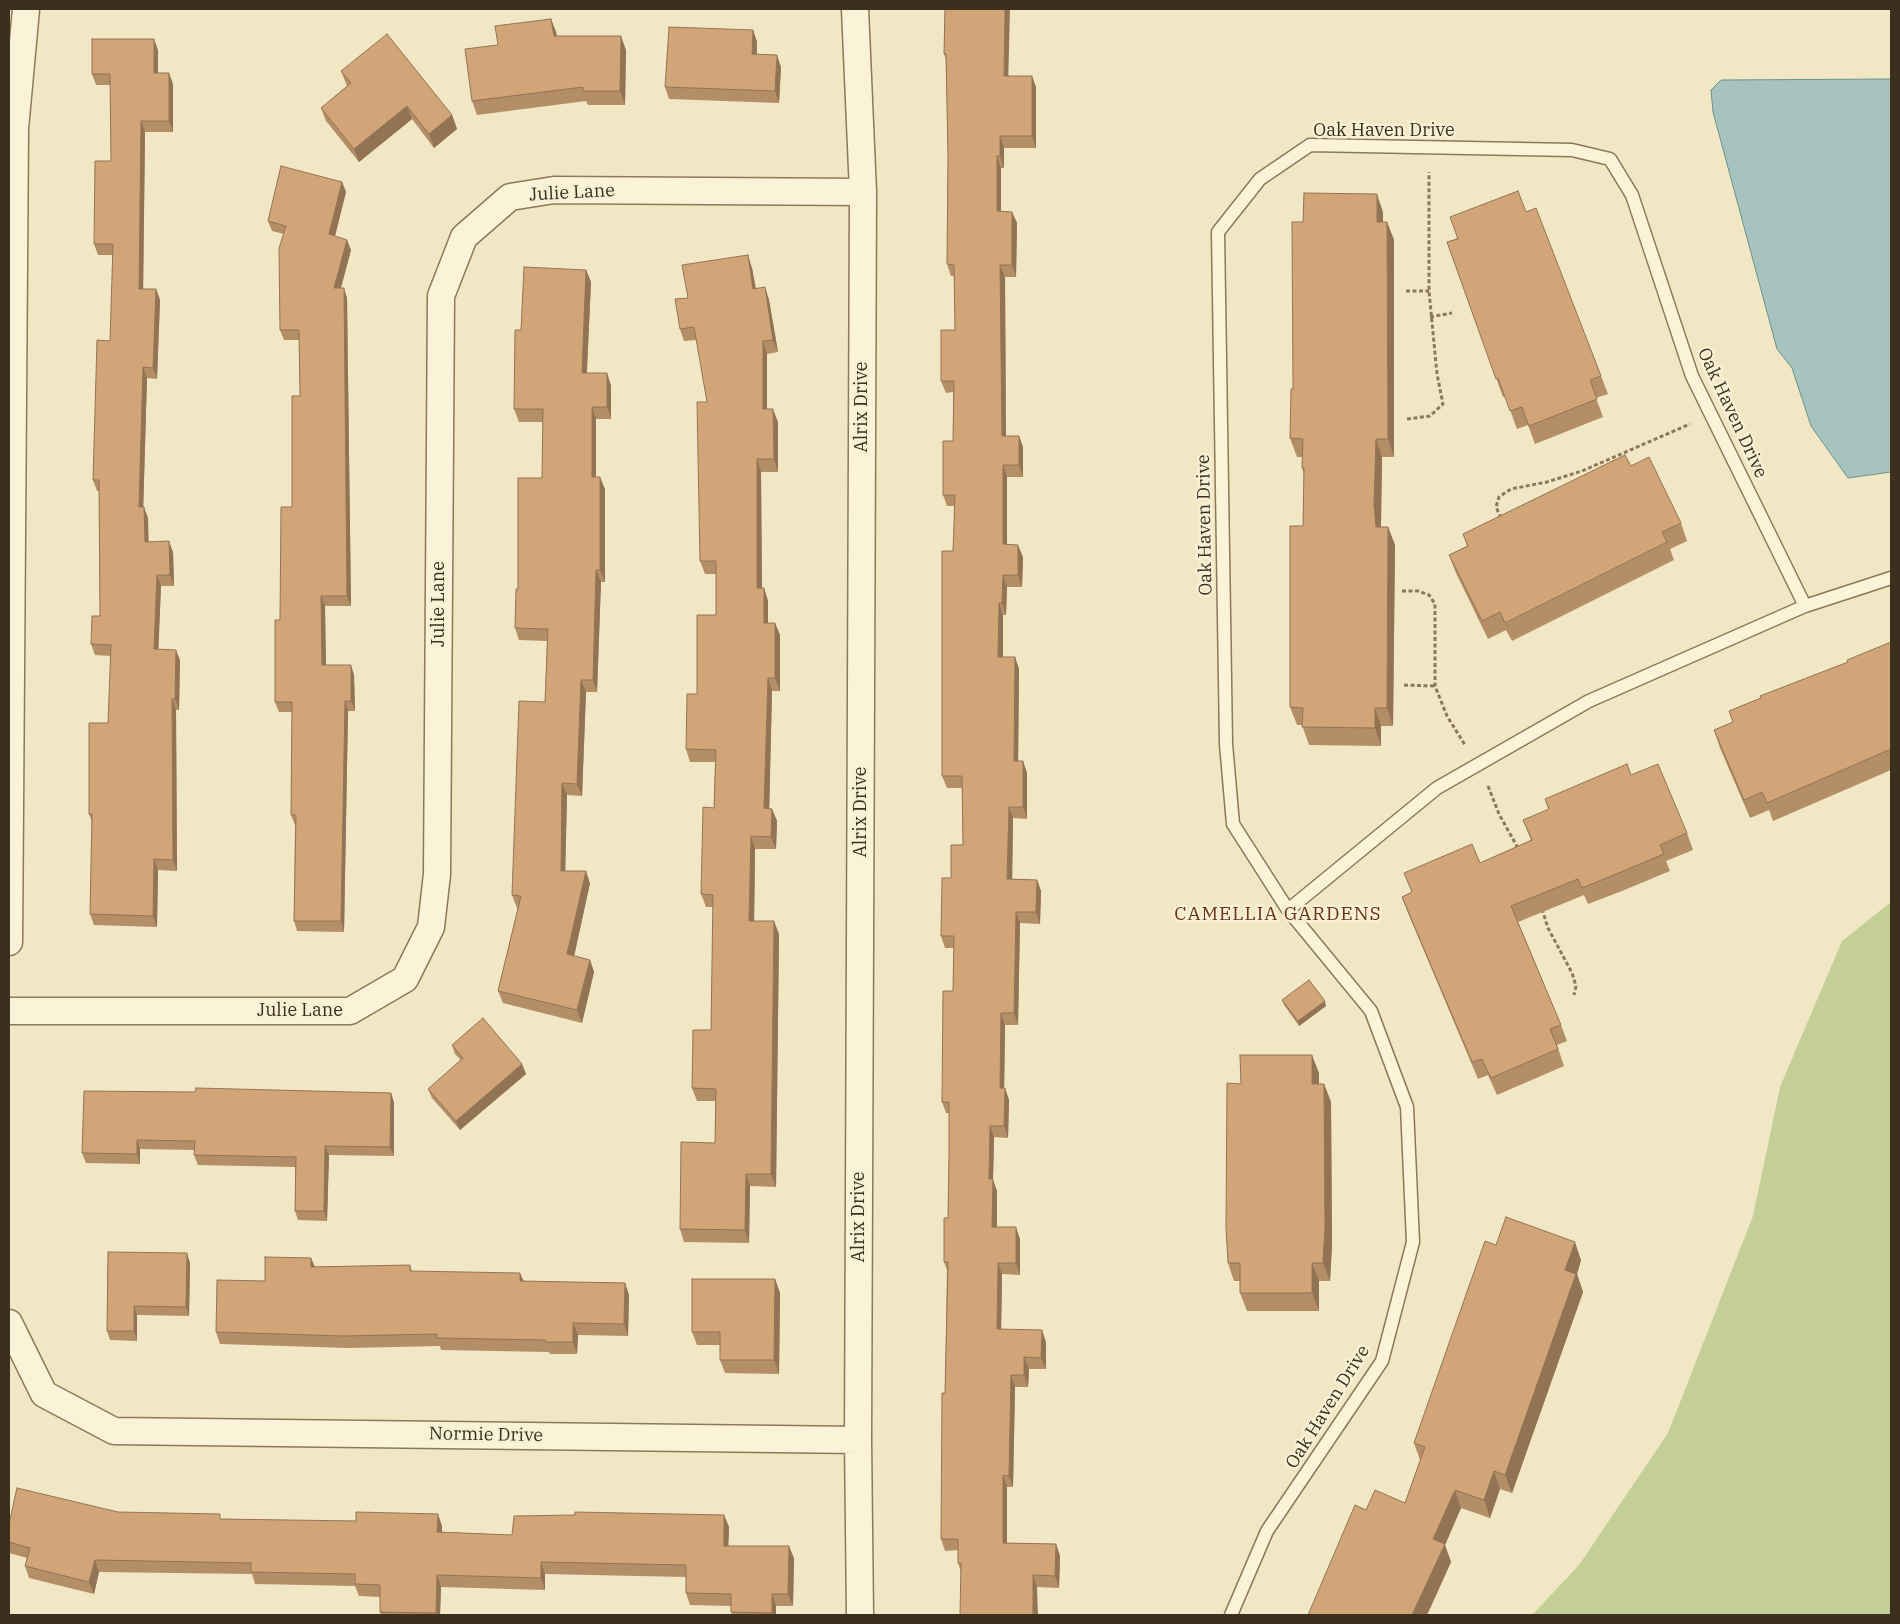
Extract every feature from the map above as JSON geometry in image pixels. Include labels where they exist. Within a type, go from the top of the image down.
[{"type":"street","points":[[9,942],[15,129],[26,9]]},
{"type":"street","name":"Alrix Drive","points":[[855,9],[863,192],[858,1440],[860,1615]]},
{"type":"street","name":"Julie Lane","points":[[9,1011],[350,1011],[404,979],[432,927],[437,874],[441,296],[464,237],[510,197],[554,190],[863,192]]},
{"type":"street","name":"Normie Drive","points":[[9,1323],[44,1394],[114,1431],[858,1440]]},
{"type":"lane","name":"Oak Haven Drive","points":[[1231,1615],[1267,1531],[1382,1361],[1413,1242],[1407,1108],[1371,1011],[1288,910],[1233,824],[1226,744],[1218,232],[1260,179],[1310,145],[1572,150],[1610,159],[1632,195],[1692,376],[1805,606]]},
{"type":"lane","points":[[1288,910],[1437,788],[1589,700],[1805,606],[1891,578]]},
{"type":"path","points":[[1407,419],[1430,416],[1443,404],[1430,316],[1430,147]]},
{"type":"path","points":[[1406,291],[1429,291]]},
{"type":"path","points":[[1430,316],[1452,313]]},
{"type":"path","points":[[1503,524],[1496,506],[1499,497],[1511,489],[1548,482],[1582,470],[1711,415]]},
{"type":"path","points":[[1582,470],[1585,478]]},
{"type":"path","points":[[1402,591],[1418,591],[1429,595],[1435,604],[1435,686],[1447,716],[1478,764],[1499,814],[1523,857]]},
{"type":"path","points":[[1404,685],[1435,686]]},
{"type":"path","points":[[1541,907],[1548,928],[1572,973],[1576,986],[1574,996]]},
{"type":"green space","points":[[1891,902],[1891,1615],[1532,1615],[1579,1565],[1668,1433],[1753,1216],[1780,1087],[1842,941]]},
{"type":"water","points":[[1891,79],[1891,472],[1848,478],[1811,426],[1792,368],[1777,349],[1713,112],[1711,90],[1721,80]]},
{"type":"building","points":[[945,9],[1005,9],[1004,76],[1032,76],[1032,136],[1000,136],[1000,156],[997,156],[997,211],[1012,212],[1012,265],[1000,265],[1002,436],[1019,436],[1019,465],[1003,465],[1003,544],[1018,545],[1018,575],[1003,575],[1002,603],[999,603],[998,657],[1015,657],[1014,761],[1023,761],[1023,807],[1009,807],[1007,879],[1037,880],[1036,912],[1016,912],[1014,1013],[1001,1013],[1000,1088],[1005,1088],[1004,1126],[990,1126],[989,1179],[993,1179],[992,1227],[1016,1227],[1016,1263],[998,1263],[997,1329],[1042,1330],[1041,1358],[1024,1357],[1024,1375],[1011,1375],[1009,1476],[1003,1475],[1003,1543],[1056,1544],[1055,1576],[1033,1575],[1033,1615],[960,1615],[961,1563],[958,1563],[958,1539],[941,1539],[942,1393],[945,1393],[948,1262],[944,1262],[944,1218],[948,1218],[949,1154],[949,1102],[942,1102],[943,991],[953,991],[954,936],[941,936],[942,878],[951,878],[951,845],[963,845],[962,776],[942,776],[942,551],[953,551],[955,495],[943,495],[943,441],[953,441],[954,381],[941,381],[941,330],[955,330],[954,265],[947,264],[948,156],[946,54],[944,54]]},
{"type":"building","points":[[551,19],[554,36],[621,36],[620,91],[583,91],[583,87],[472,101],[465,49],[498,45],[495,26]]},
{"type":"building","points":[[669,27],[753,30],[752,54],[777,55],[775,91],[665,87]]},
{"type":"building","points":[[387,34],[452,115],[429,134],[407,106],[354,149],[321,108],[351,83],[341,71]]},
{"type":"building","points":[[92,39],[154,39],[154,73],[169,73],[169,121],[141,121],[139,289],[156,289],[153,368],[143,367],[139,507],[144,507],[145,542],[169,541],[170,575],[157,575],[154,649],[176,650],[175,699],[172,699],[173,860],[154,859],[153,916],[90,914],[92,814],[89,814],[89,723],[108,723],[111,645],[91,644],[92,616],[100,616],[99,480],[93,480],[97,340],[110,341],[113,244],[94,244],[95,161],[111,161],[110,74],[92,74]]},
{"type":"building","points":[[281,166],[342,182],[329,234],[347,240],[334,288],[344,288],[347,596],[321,596],[322,665],[351,665],[351,701],[345,701],[341,921],[294,921],[296,815],[291,815],[292,702],[275,702],[275,620],[280,620],[281,507],[292,507],[292,396],[300,396],[299,330],[280,330],[279,248],[286,226],[268,221]]},
{"type":"building","points":[[1518,191],[1526,212],[1536,208],[1601,376],[1590,380],[1597,399],[1529,426],[1522,407],[1510,411],[1498,378],[1496,379],[1447,242],[1458,239],[1450,217]]},
{"type":"building","points":[[1304,193],[1377,194],[1377,222],[1387,222],[1388,439],[1376,439],[1374,505],[1376,527],[1388,527],[1387,708],[1375,708],[1375,728],[1302,727],[1303,708],[1290,707],[1290,526],[1303,526],[1304,468],[1302,468],[1303,439],[1290,438],[1291,389],[1293,389],[1292,222],[1303,222]]},
{"type":"building","points":[[748,255],[753,289],[765,287],[773,340],[763,341],[763,409],[773,409],[774,459],[757,459],[757,588],[764,588],[764,623],[775,623],[775,678],[768,678],[764,808],[772,809],[771,837],[751,836],[749,921],[774,921],[771,1174],[746,1174],[745,1230],[680,1229],[681,1142],[715,1143],[716,1089],[692,1088],[693,1030],[711,1030],[713,895],[701,894],[703,807],[714,808],[716,750],[686,749],[687,694],[697,694],[697,615],[716,615],[716,561],[700,561],[697,402],[707,402],[694,327],[680,329],[675,299],[688,298],[682,265]]},
{"type":"building","points":[[524,267],[586,270],[582,373],[607,373],[607,407],[592,407],[592,477],[600,477],[600,570],[596,570],[593,680],[581,680],[577,784],[562,783],[561,871],[586,871],[567,954],[590,960],[577,1010],[498,991],[521,896],[512,895],[519,701],[545,702],[548,629],[515,628],[516,589],[518,589],[518,478],[542,478],[543,409],[514,409],[515,330],[521,330]]},
{"type":"building","points":[[1625,455],[1631,466],[1649,457],[1681,523],[1662,532],[1667,542],[1505,623],[1500,612],[1482,621],[1449,555],[1468,546],[1463,534]]},
{"type":"building","points":[[1891,642],[1891,749],[1767,803],[1762,792],[1744,800],[1714,730],[1733,722],[1729,711],[1761,698],[1760,696],[1848,662],[1847,660]]},
{"type":"building","points":[[1627,764],[1631,775],[1658,764],[1687,833],[1660,845],[1664,854],[1616,874],[1582,888],[1578,879],[1511,906],[1561,1025],[1550,1029],[1558,1049],[1491,1078],[1482,1059],[1472,1062],[1402,897],[1412,892],[1404,873],[1472,844],[1480,863],[1532,840],[1523,820],[1549,809],[1545,799]]},
{"type":"building","points":[[1309,980],[1325,1001],[1298,1021],[1282,1000]]},
{"type":"building","points":[[483,1018],[522,1064],[456,1121],[428,1089],[463,1058],[452,1045]]},
{"type":"building","points":[[1240,1055],[1312,1055],[1312,1084],[1324,1084],[1325,1227],[1323,1263],[1312,1263],[1312,1293],[1240,1293],[1240,1263],[1228,1263],[1226,1227],[1227,1083],[1241,1084]]},
{"type":"building","points":[[196,1088],[391,1093],[390,1147],[325,1146],[324,1211],[295,1211],[296,1157],[194,1155],[195,1141],[137,1140],[137,1154],[82,1153],[84,1091],[195,1092]]},
{"type":"building","points":[[1506,1217],[1575,1242],[1565,1270],[1576,1274],[1505,1475],[1494,1471],[1484,1500],[1455,1490],[1433,1539],[1445,1544],[1412,1615],[1308,1615],[1355,1505],[1366,1510],[1375,1490],[1405,1503],[1425,1447],[1414,1443],[1468,1289],[1485,1241],[1496,1245]]},
{"type":"building","points":[[108,1252],[187,1253],[186,1307],[134,1306],[134,1331],[107,1331]]},
{"type":"building","points":[[265,1257],[311,1258],[311,1267],[410,1265],[410,1271],[520,1273],[520,1281],[625,1283],[624,1324],[573,1323],[573,1342],[437,1338],[437,1334],[344,1336],[216,1332],[217,1280],[265,1281]]},
{"type":"building","points":[[692,1279],[775,1279],[774,1360],[720,1360],[720,1332],[692,1332]]},
{"type":"building","points":[[17,1488],[118,1512],[220,1514],[220,1519],[356,1521],[356,1512],[438,1514],[437,1532],[512,1535],[514,1516],[575,1515],[575,1512],[724,1515],[724,1546],[789,1546],[788,1594],[772,1594],[772,1613],[731,1612],[731,1594],[686,1593],[686,1565],[541,1562],[541,1578],[437,1575],[436,1613],[380,1612],[380,1585],[355,1584],[355,1574],[251,1572],[251,1563],[95,1560],[89,1582],[25,1566],[30,1548],[9,1542],[9,1524]]},
{"type":"district","name":"CAMELLIA GARDENS","points":[[1278,915]]}]
